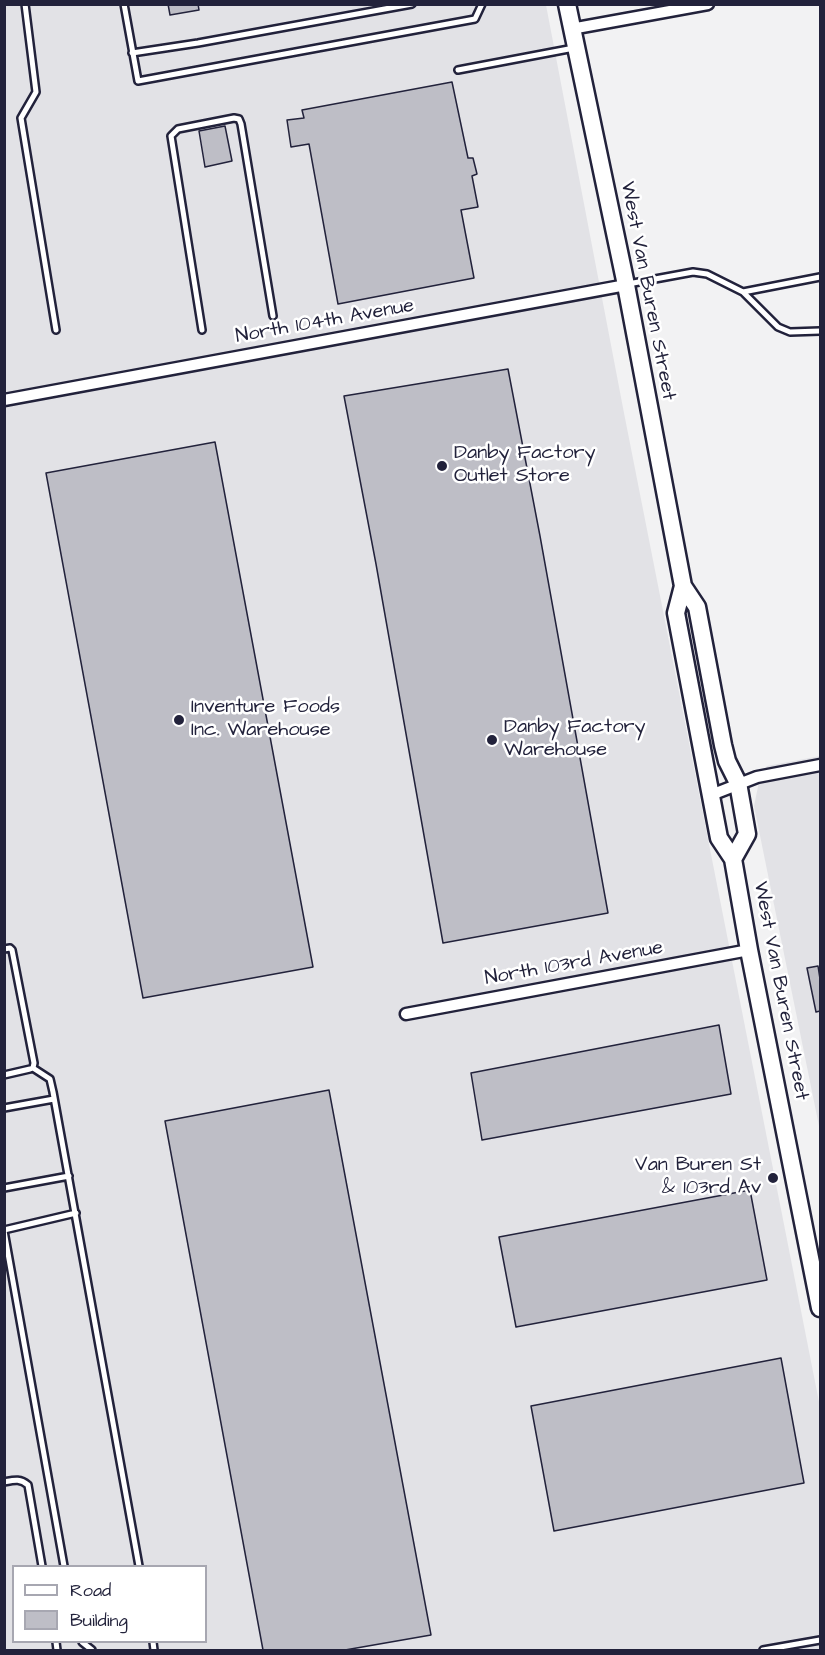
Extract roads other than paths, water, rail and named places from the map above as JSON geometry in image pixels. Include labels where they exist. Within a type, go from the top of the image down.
[{"type":"main road","name":"West Van Buren Street","points":[[567,4],[626,285],[683,586],[697,608],[723,745],[738,783],[747,834],[733,859]]},
{"type":"main road","name":"West Van Buren Street","points":[[683,586],[676,613],[719,838],[733,859],[820,1308]]},
{"type":"main road","points":[[688,675],[699,688],[712,749],[738,783]]},
{"type":"street","points":[[571,29],[708,4]]},
{"type":"street","name":"North 104th Avenue","points":[[4,400],[626,285]]},
{"type":"street","points":[[711,795],[757,777],[820,765]]},
{"type":"street","name":"North 103rd Avenue","points":[[406,1014],[749,950]]},
{"type":"lane","points":[[25,4],[36,92],[21,117],[56,330]]},
{"type":"lane","points":[[124,4],[138,81],[476,19],[482,4]]},
{"type":"lane","points":[[132,52],[198,43],[412,4]]},
{"type":"lane","points":[[458,70],[575,48]]},
{"type":"lane","points":[[202,330],[171,136],[178,129],[239,119],[273,316]]},
{"type":"lane","points":[[626,285],[693,272],[706,274],[743,292],[778,327],[790,332],[820,331]]},
{"type":"lane","points":[[743,292],[820,277]]},
{"type":"lane","points":[[4,949],[12,950],[33,1068]]},
{"type":"lane","points":[[4,1074],[33,1068]]},
{"type":"lane","points":[[33,1068],[50,1079],[139,1565]]},
{"type":"lane","points":[[4,1108],[54,1099]]},
{"type":"lane","points":[[4,1188],[69,1176]]},
{"type":"lane","points":[[64,1565],[4,1230],[76,1213]]},
{"type":"lane","points":[[4,1482],[23,1480],[28,1485],[42,1565]]},
{"type":"lane","points":[[763,1650],[820,1640]]},
{"type":"place","name":"Danby Factory Outlet Store","points":[[442,466]]},
{"type":"place","name":"Inventure Foods Inc. Warehouse","points":[[179,720]]},
{"type":"place","name":"Danby Factory Warehouse","points":[[492,740]]},
{"type":"place","name":"Van Buren St & 103rd Av","points":[[773,1178]]}]
